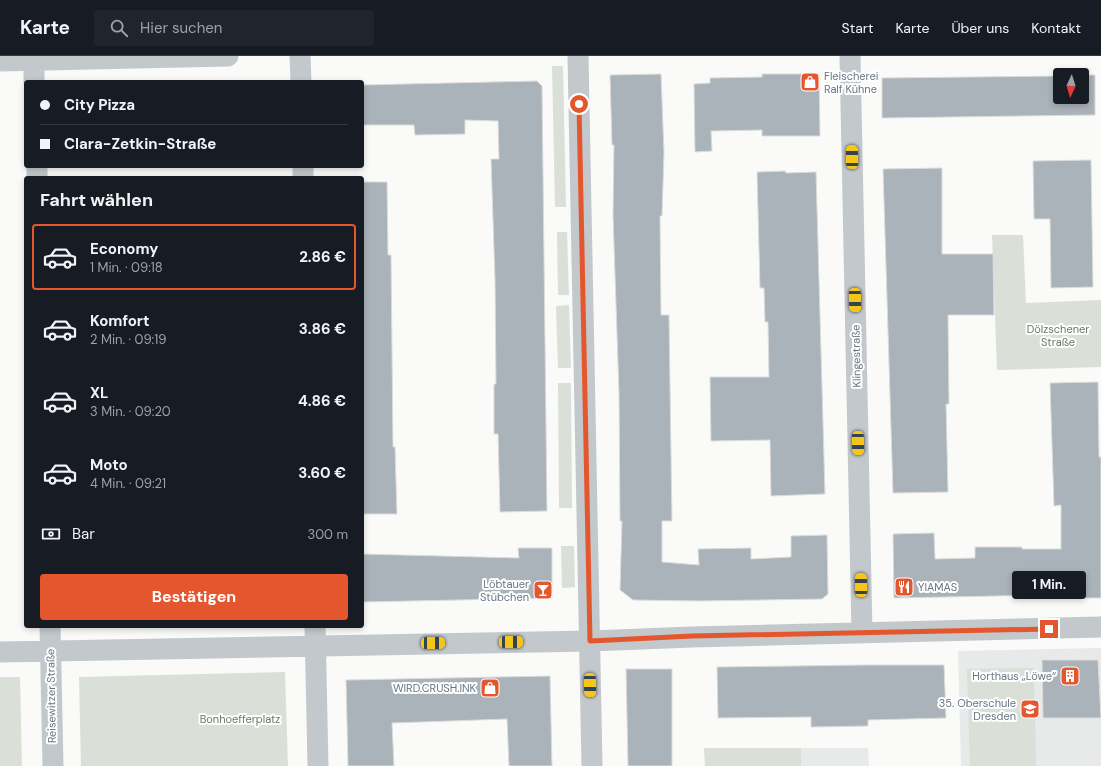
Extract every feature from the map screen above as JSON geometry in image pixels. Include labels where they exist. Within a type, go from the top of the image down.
[{"type":"street","points":[[0,61],[34,58],[228,56]]},
{"type":"street","points":[[300,56],[301,80]]},
{"type":"street","points":[[578,56],[592,766]]},
{"type":"street","name":"Klingestraße","points":[[850,56],[862,633]]},
{"type":"street","points":[[34,58],[34,80]]},
{"type":"street","points":[[0,652],[50,651],[315,636],[590,641],[1101,627]]},
{"type":"street","name":"Reisewitzer Straße","points":[[50,628],[53,766]]},
{"type":"street","points":[[315,636],[318,766]]},
{"type":"shaded area","name":"35. Oberschule Dresden","points":[[1101,648],[1101,766],[961,766],[958,651]]},
{"type":"shaded area","points":[[801,748],[868,748],[869,766],[801,766]]},
{"type":"green space","points":[[552,66],[563,66],[566,207],[555,207]]},
{"type":"green space","points":[[557,232],[567,232],[569,295],[558,295]]},
{"type":"green space","name":"Dölzschener Straße","points":[[992,235],[1023,235],[1026,303],[1101,300],[1101,367],[997,370]]},
{"type":"green space","points":[[569,305],[571,368],[558,368],[556,306]]},
{"type":"green space","points":[[558,383],[571,383],[572,508],[559,508]]},
{"type":"green space","points":[[561,546],[574,546],[575,587],[562,588]]},
{"type":"green space","points":[[1034,668],[1036,766],[970,766],[967,669]]},
{"type":"green space","name":"Bonhoefferplatz","points":[[285,672],[288,766],[81,766],[79,677]]},
{"type":"green space","points":[[0,677],[20,677],[22,766],[0,766]]},
{"type":"green space","points":[[704,748],[801,748],[801,766],[705,766]]},
{"type":"building","points":[[661,74],[664,153],[662,216],[660,216],[661,315],[669,315],[672,521],[662,521],[662,562],[699,565],[698,549],[751,548],[751,559],[791,557],[791,536],[827,535],[828,594],[822,599],[699,601],[633,600],[620,590],[622,521],[620,521],[619,394],[613,215],[614,145],[612,145],[610,75]]},
{"type":"building","points":[[762,74],[819,74],[820,136],[762,136],[762,130],[711,131],[712,151],[695,152],[694,84],[710,83],[710,78],[762,77]]},
{"type":"building","points":[[1089,75],[1095,75],[1095,115],[882,118],[882,78],[1053,76],[1053,104],[1089,104]]},
{"type":"building","points":[[537,81],[542,86],[547,511],[500,512],[498,434],[494,434],[494,384],[496,384],[495,280],[491,159],[499,159],[498,121],[465,120],[465,134],[415,135],[414,125],[364,125],[364,85]]},
{"type":"building","points":[[1091,160],[1093,287],[1051,288],[1050,219],[1034,219],[1033,161]]},
{"type":"building","points":[[942,168],[942,254],[993,254],[994,315],[948,315],[949,404],[946,404],[948,492],[893,493],[883,169]]},
{"type":"building","points":[[785,171],[786,173],[816,172],[825,494],[771,496],[770,440],[711,441],[710,377],[769,377],[768,322],[765,322],[764,288],[760,288],[757,172]]},
{"type":"building","points":[[364,182],[387,182],[388,255],[391,255],[393,447],[395,447],[397,514],[364,514]]},
{"type":"building","points":[[1098,382],[1099,457],[1101,457],[1101,598],[1050,598],[1050,595],[894,598],[893,534],[934,533],[935,559],[975,558],[975,547],[1061,549],[1061,505],[1054,506],[1050,383]]},
{"type":"building","points":[[518,548],[552,548],[552,598],[364,602],[364,554],[519,558]]},
{"type":"building","name":"Horthaus „Löwe“","points":[[1042,660],[1098,660],[1101,718],[1043,718]]},
{"type":"building","points":[[944,665],[946,718],[868,720],[868,726],[811,727],[811,717],[718,718],[717,667]]},
{"type":"building","points":[[626,669],[672,669],[672,766],[628,766]]},
{"type":"building","points":[[550,676],[552,766],[509,766],[507,719],[392,723],[394,766],[348,766],[346,680]]},
{"type":"place","name":"Fleischerei Ralf Kühne","points":[[810,82]]},
{"type":"place","name":"YIAMAS","points":[[904,587]]},
{"type":"place","name":"Löbtauer Stübchen","points":[[543,590]]},
{"type":"place","name":"Horthaus „Löwe“","points":[[1070,676]]},
{"type":"place","name":"WIRD.CRUSH.INK","points":[[490,688]]},
{"type":"place","name":"35. Oberschule Dresden","points":[[1030,709]]},
{"type":"route","points":[[579,104],[590,641],[692,636],[1049,629]]}]
